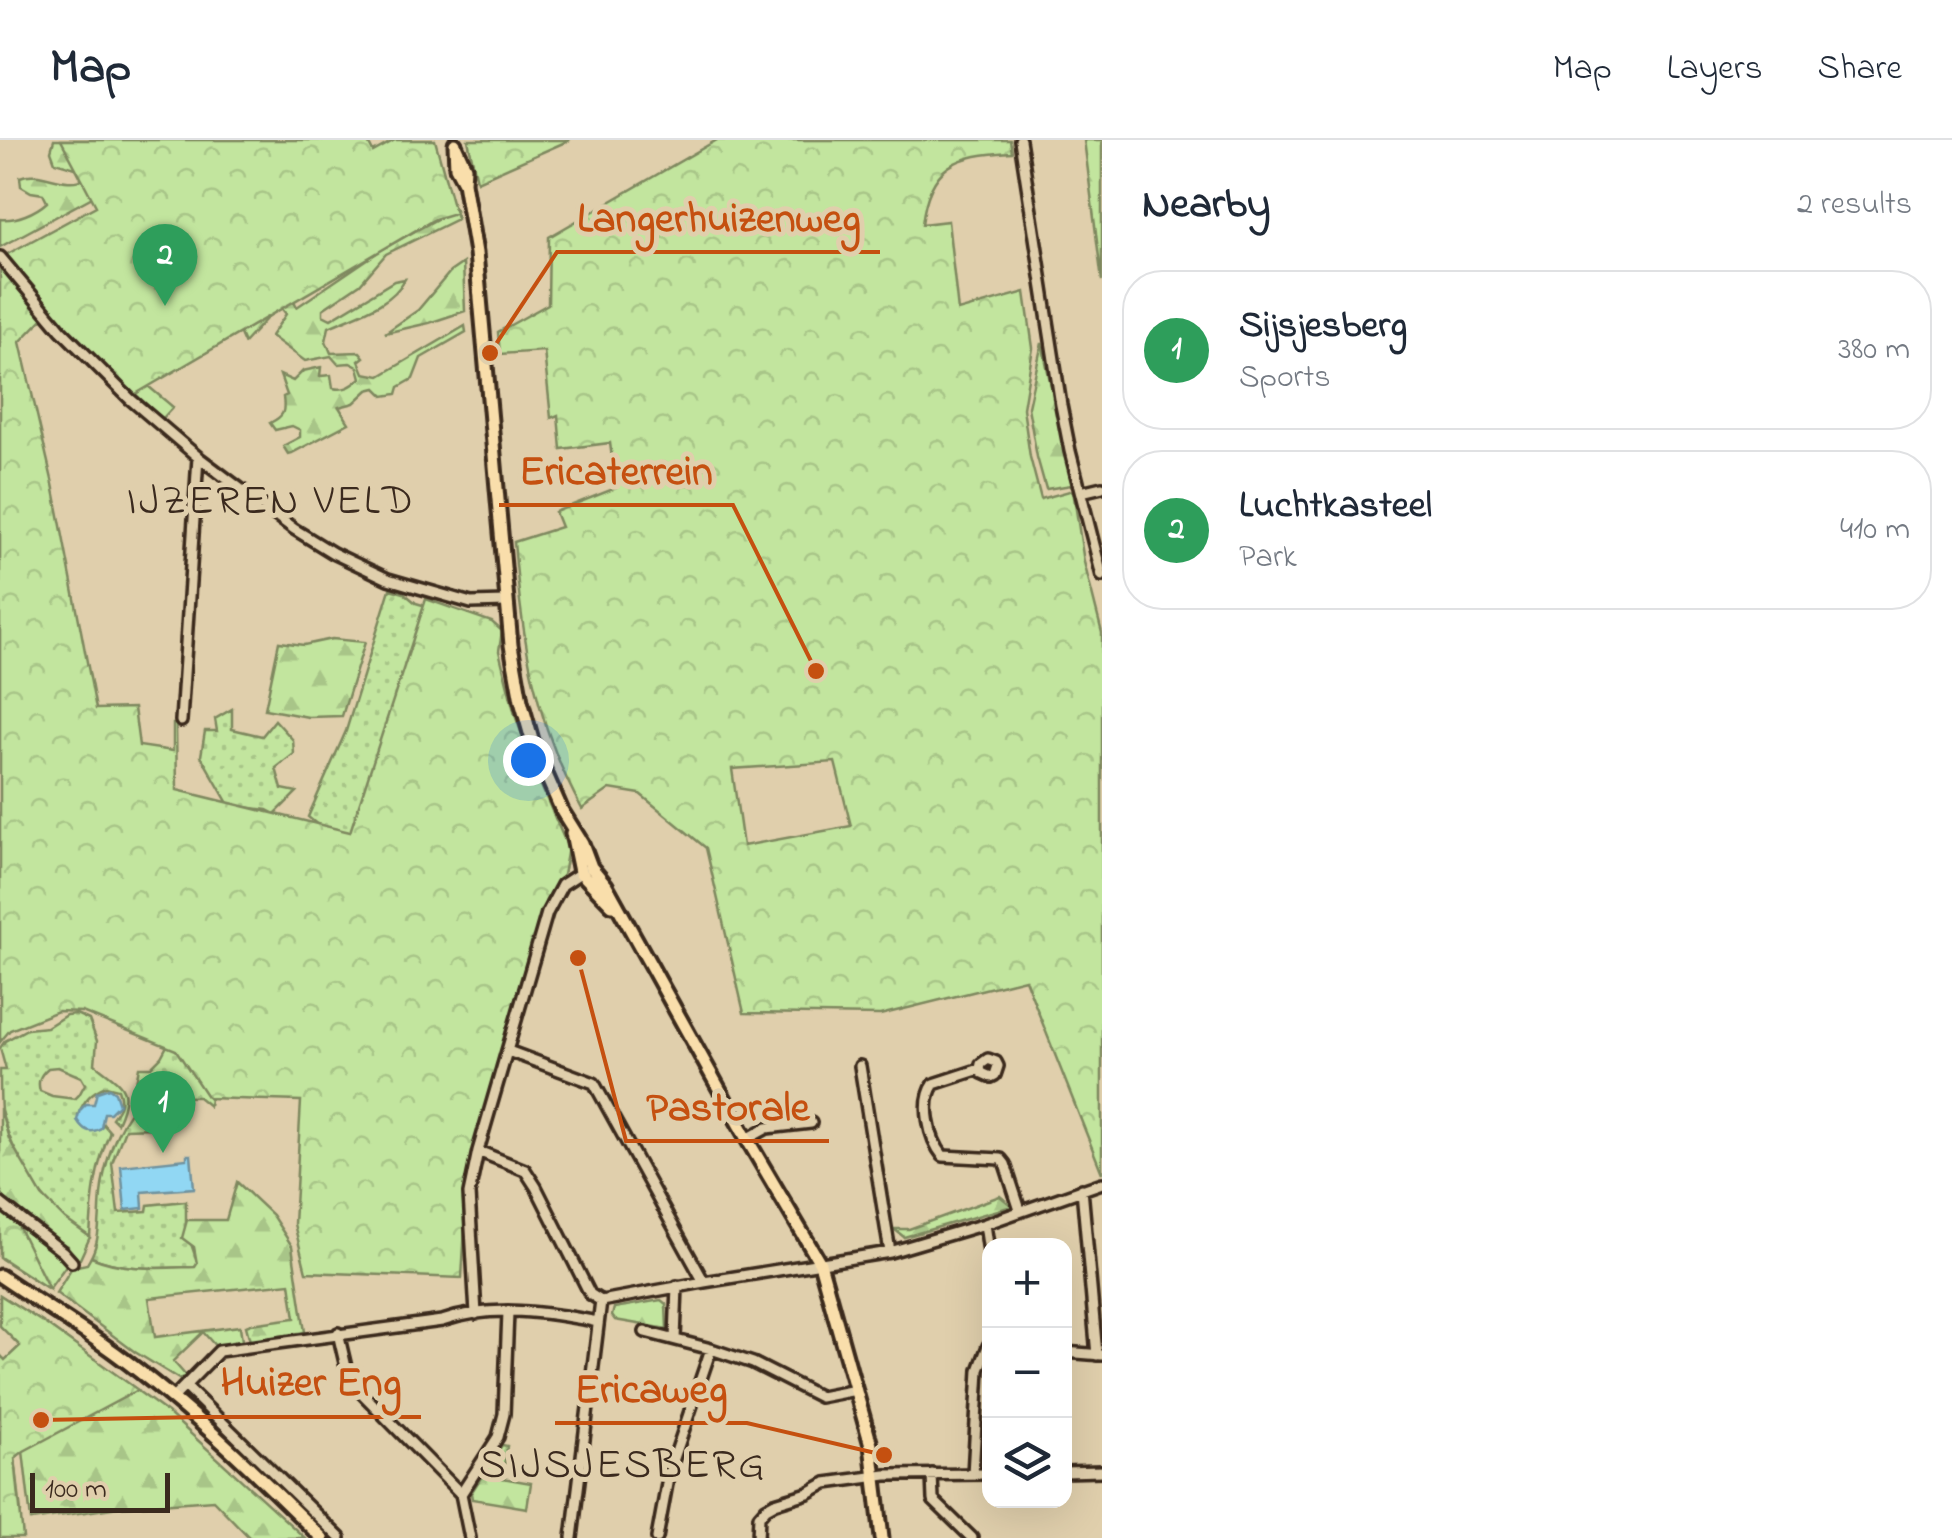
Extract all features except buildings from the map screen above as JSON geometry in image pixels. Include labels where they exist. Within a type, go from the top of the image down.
[{"type":"main road","points":[[455,142],[456,167],[464,182],[476,254],[506,602],[521,702],[534,747],[586,869],[659,973],[747,1139],[820,1263],[871,1444],[882,1538]]},
{"type":"main road","points":[[0,1276],[115,1353],[223,1441],[322,1538]]},
{"type":"street","points":[[1020,140],[1061,405],[1102,576]]},
{"type":"street","points":[[0,257],[61,330],[130,399],[198,457],[294,529],[333,554],[388,579],[471,604],[506,602]]},
{"type":"street","points":[[181,721],[198,457]]},
{"type":"street","points":[[1081,492],[1102,487]]},
{"type":"street","points":[[476,1314],[468,1194],[478,1152],[553,898],[562,885],[586,869]]},
{"type":"street","points":[[508,1050],[594,1083],[704,1282]]},
{"type":"street","points":[[860,1066],[890,1252]]},
{"type":"street","points":[[980,1069],[930,1088],[929,1122],[943,1156],[1000,1159],[1020,1210]]},
{"type":"street","points":[[747,1139],[767,1128],[811,1123]]},
{"type":"street","points":[[478,1152],[525,1170],[590,1294],[601,1302],[890,1252],[1102,1183]]},
{"type":"street","points":[[1072,1353],[1100,1355],[1082,1189]]},
{"type":"street","points":[[0,1203],[72,1262]]},
{"type":"street","points":[[985,1224],[988,1238]]},
{"type":"street","points":[[675,1339],[677,1286]]},
{"type":"street","points":[[572,1538],[601,1302]]},
{"type":"street","points":[[461,1494],[498,1437],[504,1414],[508,1312]]},
{"type":"street","points":[[172,1400],[219,1351],[476,1314],[550,1312],[598,1322]]},
{"type":"street","points":[[645,1332],[753,1363],[820,1398],[856,1390]]},
{"type":"street","points":[[338,1333],[348,1380],[461,1494],[470,1538]]},
{"type":"street","points":[[658,1538],[669,1473],[711,1348]]},
{"type":"street","points":[[972,1474],[982,1362]]},
{"type":"street","points":[[186,1387],[340,1538]]},
{"type":"street","points":[[1072,1472],[1102,1471]]},
{"type":"street","points":[[932,1474],[933,1500],[972,1538]]},
{"type":"street","points":[[758,1538],[759,1516],[775,1503],[826,1483],[876,1476],[982,1474]]},
{"type":"green space","points":[[54,140],[173,140],[179,150],[0,247],[0,219],[25,215],[47,202],[43,194],[21,186],[20,177],[36,175],[69,181],[85,178],[79,169],[55,162],[51,151]]},
{"type":"green space","points":[[61,140],[367,140],[373,152],[395,140],[435,140],[455,213],[435,219],[127,399],[0,258],[96,206]]},
{"type":"green space","points":[[468,140],[570,140],[477,181]]},
{"type":"green space","points":[[717,140],[1010,140],[1012,152],[961,160],[939,176],[931,188],[922,224],[948,221],[958,311],[1025,292],[1033,348],[1023,408],[1030,457],[1041,499],[1073,490],[1084,562],[1102,633],[1102,1173],[1025,979],[880,1015],[744,1013],[706,848],[640,794],[610,789],[582,809],[552,744],[533,679],[514,542],[561,527],[555,512],[616,488],[610,443],[561,449],[558,415],[551,418],[544,351],[500,354],[498,332],[548,304],[549,237]],"holes":[[[835,762],[851,826],[743,846],[732,769]]]},
{"type":"green space","points":[[1084,140],[1102,140],[1102,281]]},
{"type":"green space","points":[[455,209],[457,219],[386,254],[360,284],[323,309],[323,315],[331,319],[394,281],[405,279],[382,303],[329,327],[326,341],[331,353],[360,352],[364,373],[380,376],[465,326],[466,332],[421,358],[413,379],[399,387],[397,394],[384,396],[376,388],[368,390],[354,403],[339,407],[349,423],[292,453],[288,454],[283,446],[300,437],[300,430],[292,426],[275,430],[270,423],[282,413],[283,397],[287,395],[280,375],[293,381],[303,371],[321,367],[320,376],[331,375],[333,388],[337,389],[361,378],[358,367],[350,363],[338,364],[331,356],[305,361],[271,336],[286,314],[279,305],[244,343],[236,325],[148,386],[173,407],[162,419],[116,376],[263,237],[297,307],[381,250]]},
{"type":"green space","points":[[0,263],[44,317],[20,342],[53,484],[96,709],[134,708],[139,746],[173,751],[176,724],[177,790],[350,832],[426,599],[492,622],[502,631],[499,651],[515,715],[568,848],[563,875],[546,900],[503,1048],[467,1194],[462,1278],[306,1272],[294,1224],[301,1101],[208,1098],[176,1050],[82,1012],[58,1011],[10,1030],[0,1042]]},
{"type":"green space","points":[[463,263],[465,311],[385,333],[418,310],[450,272]]},
{"type":"green space","points":[[1042,343],[1072,485],[1046,489],[1028,407]]},
{"type":"green space","points":[[390,589],[440,610],[357,837],[319,826],[308,817],[346,731]]},
{"type":"green space","points":[[332,639],[365,642],[342,716],[308,717],[265,709],[279,642],[304,645]]},
{"type":"green space","points":[[232,709],[232,729],[262,736],[275,720],[293,740],[294,754],[276,768],[282,789],[297,792],[275,814],[229,805],[201,756],[205,731],[217,731],[215,719]]},
{"type":"green space","points":[[76,1014],[89,1020],[97,1041],[95,1064],[118,1083],[124,1095],[117,1123],[112,1118],[120,1104],[120,1094],[118,1089],[106,1086],[89,1097],[78,1115],[100,1128],[103,1124],[110,1132],[95,1183],[90,1237],[58,1214],[33,1182],[14,1147],[1,1110],[0,1070],[6,1070],[0,1048],[27,1029],[47,1027],[66,1015]],"holes":[[[58,1067],[81,1077],[85,1084],[75,1099],[40,1091],[40,1078],[48,1068]]]},
{"type":"green space","points":[[168,1044],[178,1050],[211,1090],[209,1106],[198,1097],[156,1096],[154,1128],[125,1129],[112,1163],[118,1213],[147,1211],[148,1205],[186,1201],[186,1229],[198,1264],[142,1268],[116,1265],[91,1257],[98,1234],[108,1158],[136,1105],[139,1067],[151,1067]]},
{"type":"green space","points":[[0,1108],[9,1139],[42,1196],[90,1237],[80,1259],[67,1264],[49,1289],[0,1258]]},
{"type":"green space","points":[[237,1182],[272,1215],[292,1246],[305,1332],[250,1341],[246,1326],[295,1318],[290,1283],[149,1298],[155,1337],[240,1326],[242,1341],[218,1349],[203,1332],[173,1361],[186,1376],[179,1379],[135,1352],[56,1293],[72,1267],[87,1264],[91,1257],[129,1267],[195,1267],[194,1247],[182,1238],[187,1220],[226,1220]]},
{"type":"green space","points":[[0,1189],[49,1289],[0,1257]]},
{"type":"green space","points":[[1000,1196],[1012,1206],[904,1237],[894,1229],[909,1229]]},
{"type":"green space","points":[[0,1295],[168,1413],[305,1538],[250,1538],[213,1500],[119,1507],[31,1520],[23,1451],[15,1458],[21,1513],[0,1355],[5,1361],[20,1346],[0,1325]]},
{"type":"green space","points":[[0,1295],[138,1390],[15,1458],[23,1538],[0,1538],[0,1355],[5,1360],[20,1346],[0,1326]]},
{"type":"green space","points":[[661,1300],[666,1304],[667,1329],[615,1320],[612,1316],[614,1308]]},
{"type":"green space","points":[[502,1445],[507,1446],[502,1478],[531,1483],[527,1508],[472,1499],[471,1493]]},
{"type":"water","points":[[109,1088],[119,1104],[110,1113],[104,1113],[101,1128],[87,1130],[77,1120],[80,1110],[86,1104],[94,1104],[97,1092]]},
{"type":"water","points":[[191,1155],[194,1188],[142,1192],[143,1208],[125,1210],[121,1166],[187,1159]]},
{"type":"place","name":"Luchtkasteel","points":[[165,306]]},
{"type":"place","name":"Langerhuizenweg","points":[[490,353]]},
{"type":"place","name":"Ericaterrein","points":[[816,671]]},
{"type":"place","name":"Pastorale","points":[[578,958]]},
{"type":"place","name":"Sijsjesberg","points":[[163,1153]]},
{"type":"place","name":"Huizer Eng","points":[[41,1420]]},
{"type":"place","name":"Ericaweg","points":[[884,1455]]},
{"type":"district","name":"IJZEREN VELD","points":[[271,502]]},
{"type":"district","name":"SIJSJESBERG","points":[[623,1466]]}]
